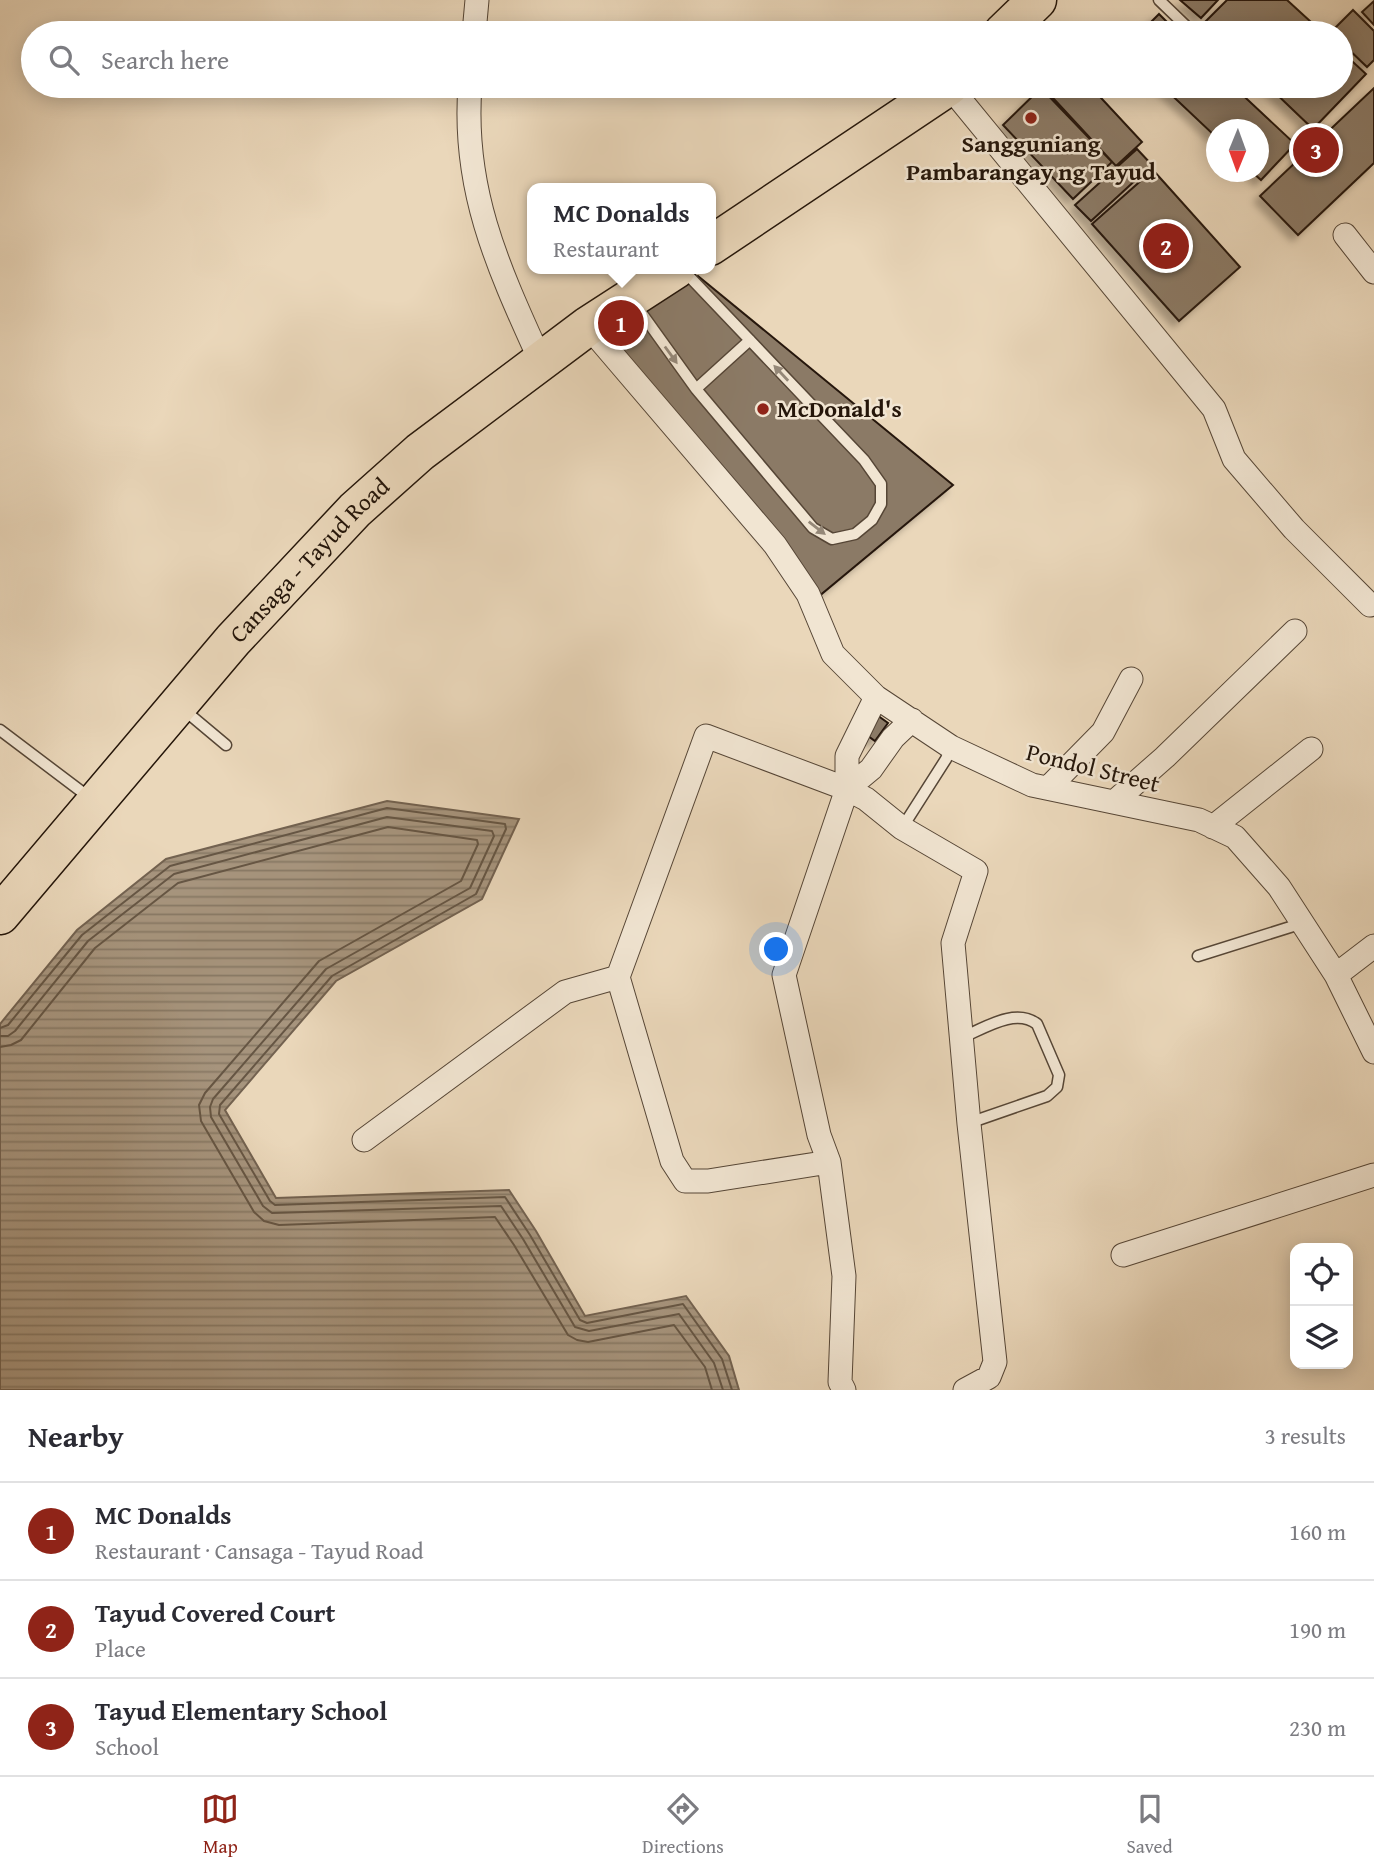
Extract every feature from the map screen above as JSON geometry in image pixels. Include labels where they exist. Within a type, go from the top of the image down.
[{"type":"highway","points":[[1015,21],[1037,0]]},
{"type":"highway","points":[[716,242],[931,98]]},
{"type":"highway","name":"Cansaga - Tayud Road","points":[[0,915],[270,599],[355,510],[420,452],[588,327],[668,274]]},
{"type":"street","points":[[475,21],[477,0]]},
{"type":"street","points":[[469,98],[467,122],[476,189],[488,238],[541,362]]},
{"type":"street","points":[[959,98],[1214,409],[1234,459],[1294,529],[1370,605]]},
{"type":"street","points":[[1345,235],[1374,272]]},
{"type":"street","name":"Pondol Street","points":[[588,327],[775,545],[808,594],[833,654],[876,697],[951,747],[1032,785],[1199,820],[1235,837],[1279,887],[1303,923],[1336,975],[1374,1052]]},
{"type":"street","points":[[1114,802],[1166,757],[1295,631]]},
{"type":"street","points":[[1048,788],[1103,732],[1131,679]]},
{"type":"street","points":[[844,1390],[840,1382],[844,1276],[829,1162],[819,1135],[784,975],[848,789],[847,756],[876,697]]},
{"type":"street","points":[[848,789],[871,769],[893,738],[912,720]]},
{"type":"street","points":[[829,1162],[708,1181],[685,1181],[672,1161],[618,976],[706,736],[848,789],[866,799],[902,828],[976,871],[953,943],[969,1124],[995,1362],[989,1377],[965,1390]]},
{"type":"street","points":[[1213,827],[1311,748]]},
{"type":"street","points":[[1336,975],[1374,946]]},
{"type":"street","points":[[365,1140],[565,992],[618,976]]},
{"type":"street","points":[[1123,1255],[1374,1175]]},
{"type":"lane","points":[[1159,0],[1180,21]]},
{"type":"lane","points":[[631,299],[696,389],[813,528],[832,539],[855,534],[872,520],[881,504],[881,484],[864,460],[687,274]]},
{"type":"lane","points":[[696,389],[750,340]]},
{"type":"lane","points":[[179,705],[226,745]]},
{"type":"lane","points":[[0,730],[96,802]]},
{"type":"lane","points":[[902,828],[951,747]]},
{"type":"lane","points":[[1198,956],[1303,923]]},
{"type":"lane","points":[[961,1038],[1000,1021],[1021,1017],[1031,1019],[1037,1024],[1059,1075],[1057,1087],[1047,1096],[969,1124]]},
{"type":"water","points":[[387,801],[519,819],[482,899],[336,981],[225,1110],[276,1198],[509,1190],[585,1316],[686,1296],[729,1356],[739,1390],[0,1390],[0,1024],[77,930],[166,859]]},
{"type":"building","points":[[1180,0],[1218,0],[1201,18]]},
{"type":"building","points":[[1227,0],[1287,0],[1310,21],[1206,21]]},
{"type":"building","points":[[1374,1],[1374,25],[1362,12]]},
{"type":"building","points":[[1353,10],[1374,31],[1374,60],[1367,67],[1353,54],[1353,21],[1342,21]]},
{"type":"building","points":[[1159,14],[1166,21],[1152,21]]},
{"type":"building","points":[[1353,62],[1366,74],[1353,87]]},
{"type":"building","points":[[1374,88],[1374,163],[1298,235],[1260,196]]},
{"type":"building","points":[[1031,98],[1051,98],[1112,162],[1073,199],[1003,125]]},
{"type":"building","points":[[1053,98],[1101,98],[1142,142],[1116,166]]},
{"type":"building","points":[[1175,98],[1246,98],[1268,119],[1206,119],[1206,128]]},
{"type":"building","points":[[1281,98],[1343,98],[1313,129]]},
{"type":"building","points":[[1269,120],[1295,144],[1269,172]]},
{"type":"building","points":[[1137,149],[1152,165],[1091,221],[1075,205]]},
{"type":"building","points":[[1153,170],[1240,267],[1179,321],[1092,224]]},
{"type":"building","name":"McDonald's","points":[[698,276],[953,485],[818,597],[604,334]]},
{"type":"building","points":[[877,715],[888,723],[875,741],[864,733]]},
{"type":"place","name":"Sangguniang Pambarangay ng Tayud","points":[[1031,118]]},
{"type":"place","name":"Tayud Elementary School","points":[[1316,150]]},
{"type":"place","name":"Tayud Covered Court","points":[[1166,246]]},
{"type":"place","name":"MC Donalds","points":[[621,323]]},
{"type":"place","name":"McDonald's","points":[[763,409]]}]
